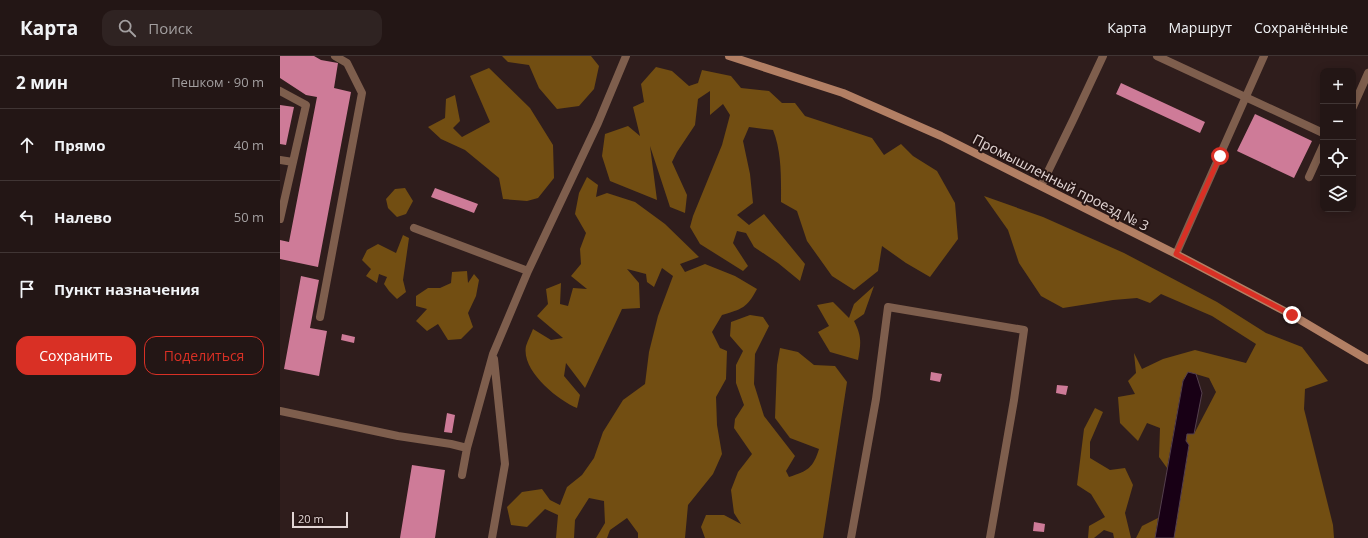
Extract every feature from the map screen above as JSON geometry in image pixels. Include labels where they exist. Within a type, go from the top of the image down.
[{"type":"street","name":"Промышленный проезд № 3","points":[[729,56],[843,93],[941,136],[1176,254],[1292,315],[1368,360]]},
{"type":"lane","points":[[320,317],[362,93],[347,63],[335,56]]},
{"type":"lane","points":[[462,475],[493,354],[528,271],[598,123],[626,56]]},
{"type":"lane","points":[[1041,186],[1103,56]]},
{"type":"lane","points":[[1157,56],[1320,132]]},
{"type":"lane","points":[[1176,254],[1264,56]]},
{"type":"lane","points":[[1354,104],[1368,73]]},
{"type":"lane","points":[[280,91],[306,104],[280,219]]},
{"type":"lane","points":[[1309,177],[1320,153]]},
{"type":"lane","points":[[280,160],[293,162]]},
{"type":"lane","points":[[414,228],[528,271]]},
{"type":"lane","points":[[850,538],[876,399],[888,308],[1024,330],[1014,400],[990,538]]},
{"type":"lane","points":[[492,538],[506,464],[493,354]]},
{"type":"lane","points":[[280,411],[398,436],[468,448]]},
{"type":"shaded area","points":[[502,56],[591,56],[599,66],[594,89],[579,106],[557,109],[539,88],[529,65],[508,62]]},
{"type":"shaded area","points":[[656,67],[672,71],[689,86],[698,83],[702,70],[731,76],[741,88],[769,91],[782,103],[795,103],[805,116],[872,138],[884,155],[901,144],[913,156],[937,171],[955,203],[958,239],[930,277],[906,263],[882,246],[878,271],[854,290],[832,276],[807,241],[797,211],[781,202],[781,175],[778,148],[773,130],[749,127],[743,141],[750,174],[753,203],[737,215],[749,225],[764,214],[805,264],[800,281],[778,263],[754,247],[746,233],[737,231],[733,243],[748,266],[743,271],[700,244],[690,227],[693,216],[722,145],[730,115],[723,104],[710,115],[710,91],[698,99],[695,125],[672,162],[687,195],[685,213],[670,207],[650,146],[657,200],[610,181],[602,156],[605,134],[628,126],[640,136],[633,107],[644,102],[641,84]]},
{"type":"shaded area","points":[[489,68],[530,108],[553,145],[554,178],[538,198],[527,201],[503,199],[499,178],[465,150],[441,139],[428,127],[445,118],[446,99],[455,95],[460,121],[453,128],[462,137],[490,122],[470,76]]},
{"type":"shaded area","points":[[587,177],[598,185],[596,197],[607,193],[635,202],[665,224],[699,257],[680,264],[685,272],[705,264],[735,276],[757,289],[747,304],[743,307],[722,315],[712,332],[720,348],[727,351],[726,379],[716,397],[717,425],[722,454],[713,474],[688,505],[685,538],[638,538],[638,533],[627,518],[610,530],[607,538],[596,538],[605,523],[604,501],[589,498],[575,520],[574,538],[556,538],[558,515],[545,509],[527,527],[511,525],[507,507],[522,492],[542,489],[550,500],[560,505],[567,487],[582,475],[594,458],[603,432],[623,400],[645,384],[649,352],[658,316],[673,276],[662,268],[654,287],[647,282],[646,274],[627,269],[639,283],[640,308],[622,309],[585,388],[566,363],[564,376],[580,395],[577,408],[560,398],[542,383],[529,365],[526,356],[526,346],[533,329],[551,340],[563,338],[537,316],[548,304],[546,289],[561,283],[560,304],[568,306],[573,288],[587,289],[571,276],[581,264],[580,249],[586,233],[575,214],[579,193]]},
{"type":"shaded area","points":[[405,188],[413,201],[406,214],[397,217],[388,208],[386,199],[395,189]]},
{"type":"shaded area","points":[[984,196],[1043,217],[1124,253],[1217,302],[1266,333],[1302,347],[1328,381],[1305,389],[1304,409],[1333,525],[1334,538],[1174,538],[1189,445],[1186,441],[1187,434],[1194,434],[1216,392],[1209,378],[1189,372],[1183,380],[1167,468],[1159,457],[1160,428],[1147,423],[1138,441],[1120,423],[1118,397],[1135,394],[1128,381],[1136,373],[1134,353],[1142,369],[1163,359],[1195,350],[1246,363],[1256,344],[1212,316],[1161,294],[1150,303],[1137,298],[1113,300],[1063,308],[1041,296],[1019,263],[1008,230]]},
{"type":"shaded area","points":[[403,235],[409,238],[403,280],[406,292],[397,299],[384,284],[387,277],[379,274],[377,283],[366,276],[371,269],[362,260],[367,250],[378,244],[396,253]]},
{"type":"shaded area","points":[[467,271],[468,283],[474,274],[479,280],[476,296],[468,313],[473,327],[461,339],[448,340],[438,324],[427,331],[416,321],[427,309],[416,306],[416,296],[428,288],[440,288],[451,283],[452,272]]},
{"type":"shaded area","points":[[874,286],[864,314],[854,321],[860,340],[858,360],[830,352],[818,332],[829,326],[817,305],[833,302],[849,318],[854,304]]},
{"type":"shaded area","points":[[750,315],[763,317],[769,326],[755,354],[754,384],[764,416],[795,456],[786,471],[789,477],[801,473],[809,468],[812,465],[819,449],[790,438],[775,418],[777,365],[780,348],[798,352],[814,365],[835,366],[847,382],[823,538],[705,538],[701,527],[706,515],[724,515],[741,524],[734,513],[731,490],[738,472],[752,454],[734,428],[735,419],[744,405],[736,383],[736,365],[743,351],[730,336],[731,322]]},
{"type":"shaded area","points":[[1188,372],[1196,374],[1202,393],[1194,434],[1187,434],[1186,441],[1189,445],[1174,538],[1155,538],[1183,381]]},
{"type":"shaded area","points":[[1095,408],[1103,412],[1090,442],[1090,458],[1110,470],[1125,468],[1133,485],[1125,513],[1131,538],[1114,538],[1113,533],[1104,530],[1094,538],[1088,538],[1089,526],[1105,517],[1091,494],[1077,485],[1084,429]]},
{"type":"shaded area","points":[[1158,518],[1155,538],[1136,538],[1142,526]]},
{"type":"building","points":[[280,56],[314,56],[321,60],[338,63],[334,88],[351,92],[318,267],[280,259],[280,240],[289,242],[317,97],[306,95],[280,78]]},
{"type":"building","points":[[1121,83],[1205,122],[1200,133],[1116,94]]},
{"type":"building","points":[[280,105],[294,107],[286,145],[280,144]]},
{"type":"building","points":[[1255,114],[1312,141],[1294,178],[1237,151]]},
{"type":"building","points":[[435,188],[478,204],[474,213],[431,197]]},
{"type":"building","points":[[301,276],[319,280],[310,328],[327,331],[319,376],[284,369]]},
{"type":"building","points":[[342,334],[355,337],[354,343],[341,340]]},
{"type":"building","points":[[931,372],[942,374],[940,382],[930,380]]},
{"type":"building","points":[[1057,385],[1068,386],[1066,395],[1056,393]]},
{"type":"building","points":[[447,413],[455,415],[452,433],[444,432]]},
{"type":"building","points":[[412,465],[445,470],[435,538],[400,538]]},
{"type":"building","points":[[1034,522],[1045,524],[1044,532],[1033,531]]},
{"type":"route","points":[[1220,156],[1176,254],[1292,315]]}]
